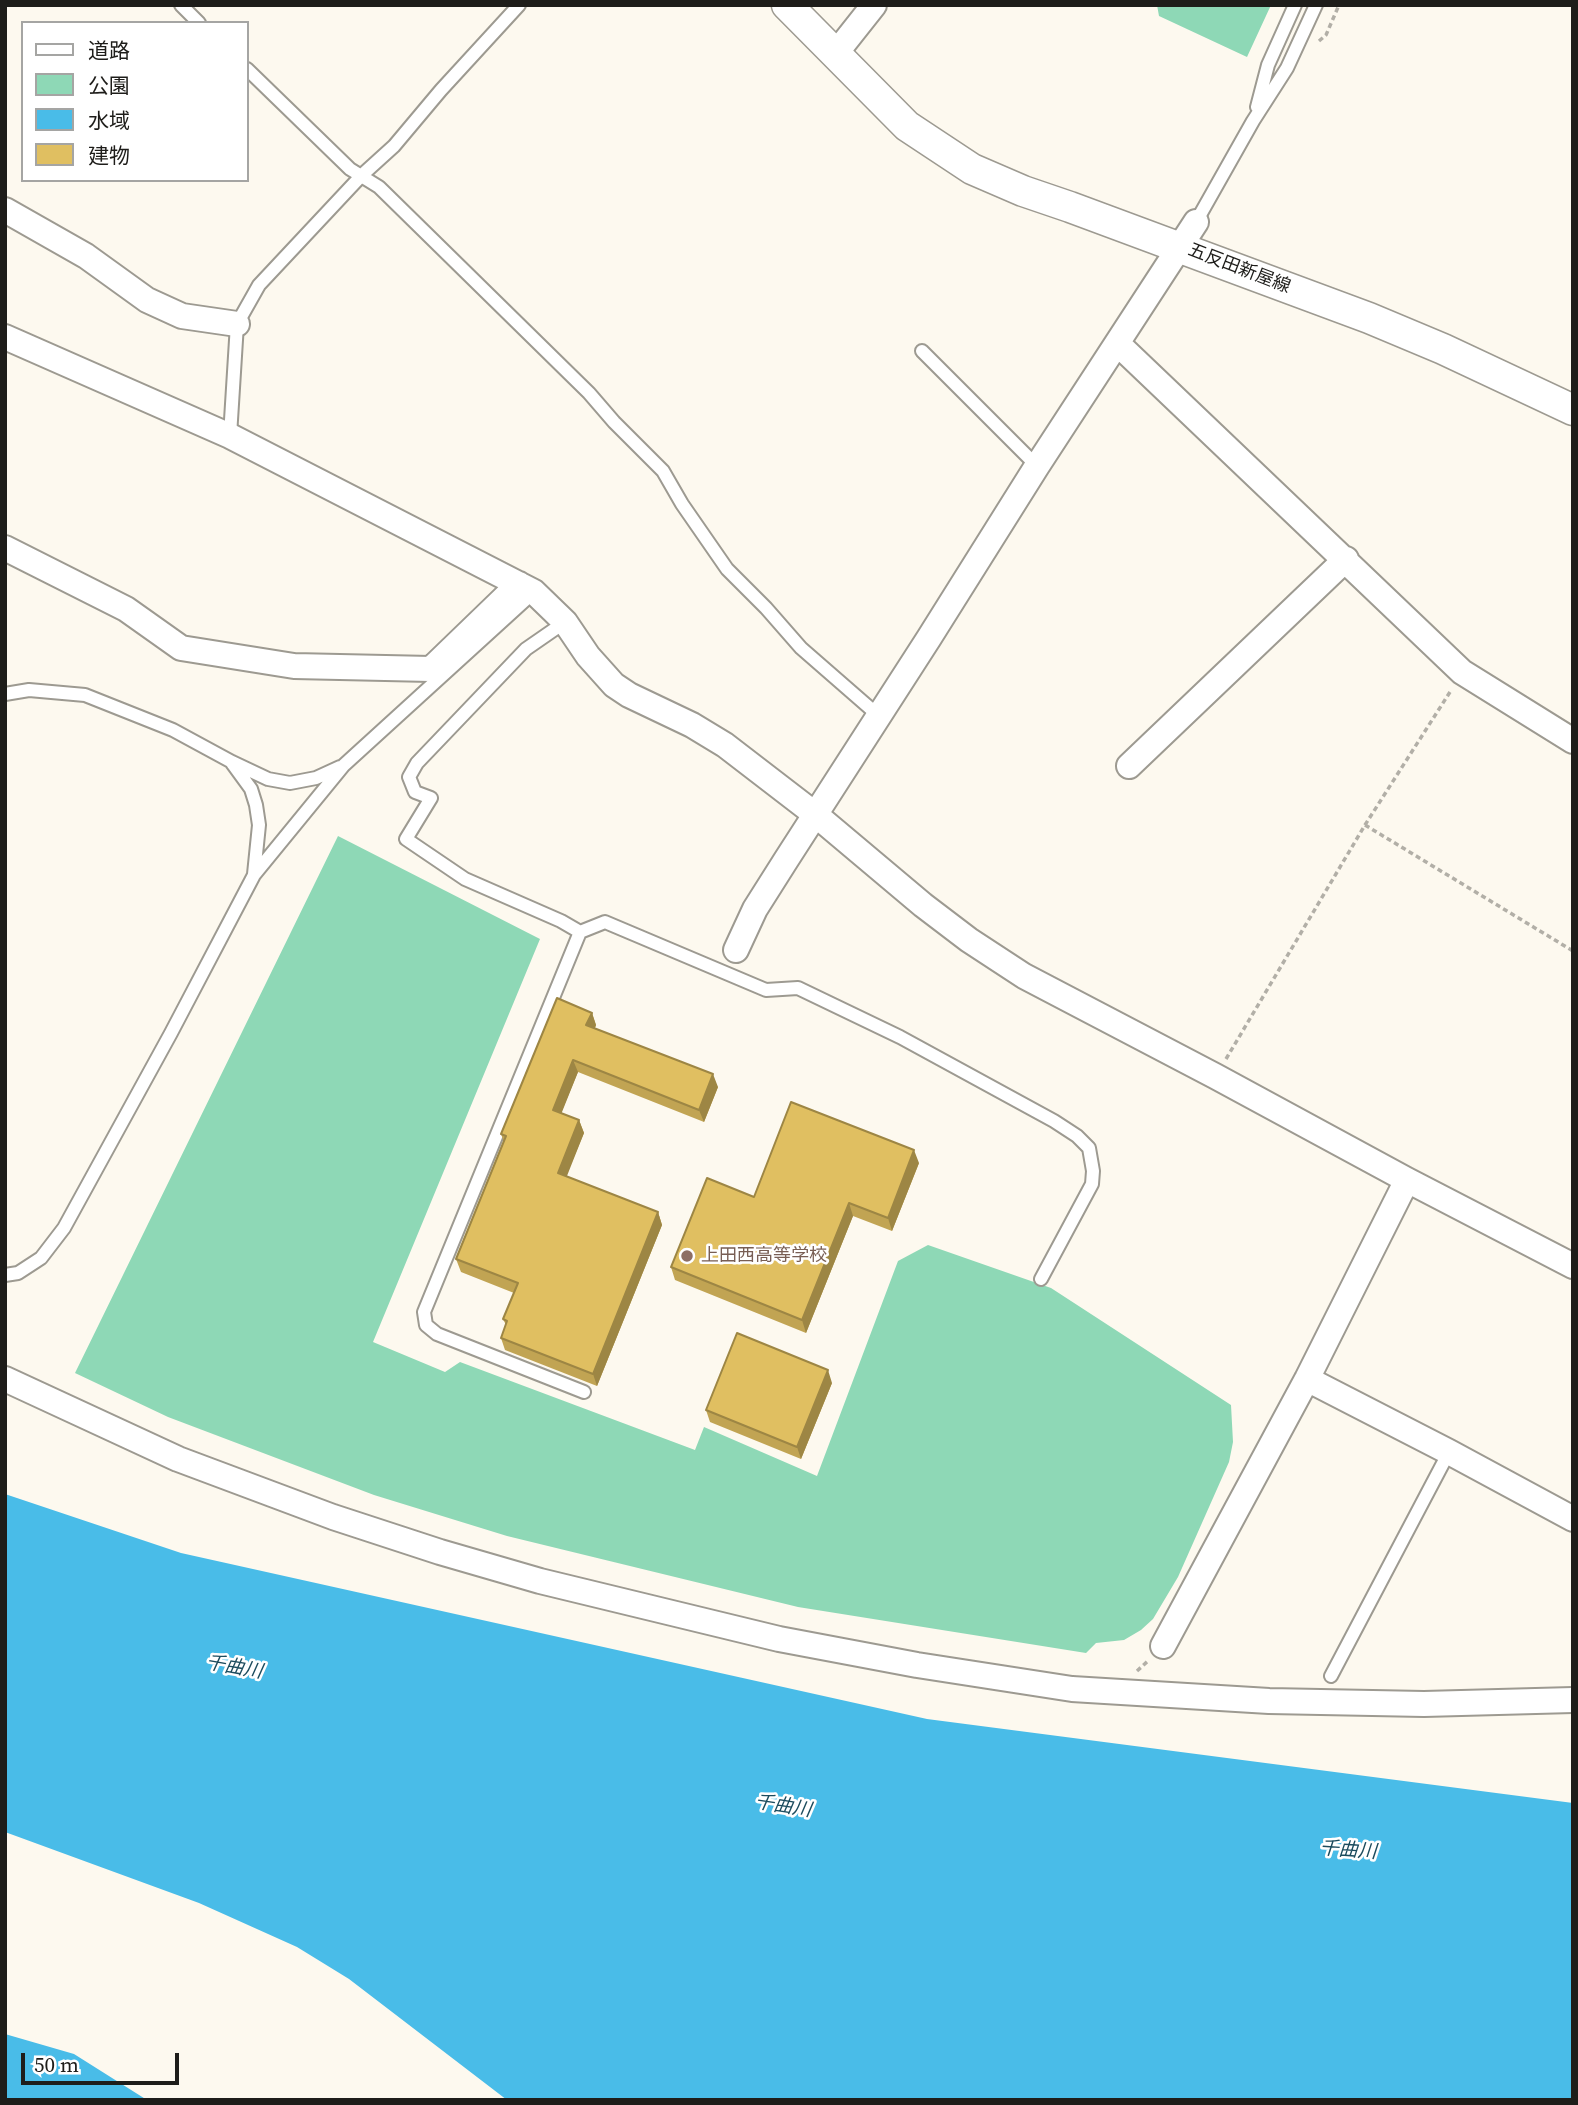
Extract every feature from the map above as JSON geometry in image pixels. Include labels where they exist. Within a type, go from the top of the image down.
[{"type":"street","name":"五反田新屋線","points":[[788,5],[907,126],[972,169],[1010,186],[1188,235],[1455,354],[1573,410]]},
{"type":"street","points":[[836,52],[874,5]]},
{"type":"street","points":[[5,210],[86,256],[147,300],[182,316],[237,324]]},
{"type":"street","points":[[736,950],[755,909],[1037,466],[1188,235]]},
{"type":"street","points":[[5,337],[230,436],[527,588],[565,622],[588,656],[614,685],[725,745],[816,815],[923,905],[1024,976],[1573,1266]]},
{"type":"street","points":[[1118,344],[1462,672],[1573,741]]},
{"type":"street","points":[[5,548],[126,609],[181,648],[294,666],[431,669],[527,588]]},
{"type":"street","points":[[1129,766],[1346,559]]},
{"type":"street","points":[[1163,1646],[1307,1379],[1407,1180]]},
{"type":"street","points":[[5,1379],[177,1459],[332,1517],[540,1581],[779,1639],[917,1665],[1072,1689],[1269,1702],[1424,1704],[1573,1700]]},
{"type":"street","points":[[1307,1379],[1573,1519]]},
{"type":"lane","points":[[181,5],[197,21]]},
{"type":"lane","points":[[230,436],[237,324],[258,285],[362,174],[394,145],[519,5]]},
{"type":"lane","points":[[1253,121],[1268,65],[1295,5]]},
{"type":"lane","points":[[1188,235],[1253,121],[1287,68],[1316,5]]},
{"type":"lane","points":[[248,70],[350,169],[379,187],[589,393],[663,471],[682,504],[727,569],[801,648],[879,716]]},
{"type":"lane","points":[[922,351],[1037,466]]},
{"type":"lane","points":[[5,1275],[18,1273],[41,1258],[64,1228],[254,875],[344,765],[527,588]]},
{"type":"lane","points":[[565,622],[526,649],[417,763],[409,777],[415,792],[430,798],[406,839],[465,879],[580,932]]},
{"type":"lane","points":[[5,694],[29,690],[85,695],[173,730],[268,779],[290,783],[316,778],[344,765]]},
{"type":"lane","points":[[232,762],[251,789],[256,804],[259,825],[254,875]]},
{"type":"lane","points":[[584,1392],[437,1334],[426,1325],[424,1312],[580,932],[604,922],[766,990],[798,988],[900,1037],[1077,1136],[1089,1148],[1092,1184],[1041,1279]]},
{"type":"lane","points":[[724,974],[736,950]]},
{"type":"lane","points":[[1331,1676],[1449,1452]]},
{"type":"path","points":[[1215,1076],[1365,825],[1462,672]]},
{"type":"path","points":[[1365,825],[1573,951]]},
{"type":"green space","points":[[1157,5],[1271,5],[1247,57],[1159,16]]},
{"type":"green space","points":[[338,836],[540,939],[373,1342],[445,1372],[460,1362],[695,1450],[704,1427],[817,1476],[898,1261],[928,1245],[1051,1288],[1231,1405],[1233,1442],[1229,1462],[1178,1577],[1153,1619],[1124,1640],[1096,1643],[1086,1653],[798,1607],[507,1536],[374,1495],[168,1417],[75,1373]]},
{"type":"water","name":"千曲川","points":[[5,1494],[181,1553],[927,1719],[1573,1803],[1573,2100],[507,2100],[349,1979],[297,1947],[199,1903],[5,1832]]},
{"type":"water","points":[[5,2034],[74,2054],[147,2100],[5,2100]]},
{"type":"building","points":[[557,998],[592,1013],[586,1025],[713,1074],[699,1110],[573,1060],[553,1110],[579,1120],[558,1173],[658,1212],[593,1374],[501,1338],[507,1321],[503,1319],[518,1283],[456,1259],[506,1136],[501,1134]]},
{"type":"building","points":[[791,1102],[914,1150],[888,1218],[849,1203],[802,1320],[671,1267],[707,1178],[754,1197]]},
{"type":"building","points":[[737,1333],[828,1370],[797,1447],[706,1410]]},
{"type":"place","name":"上田西高等学校","points":[[687,1256]]}]
